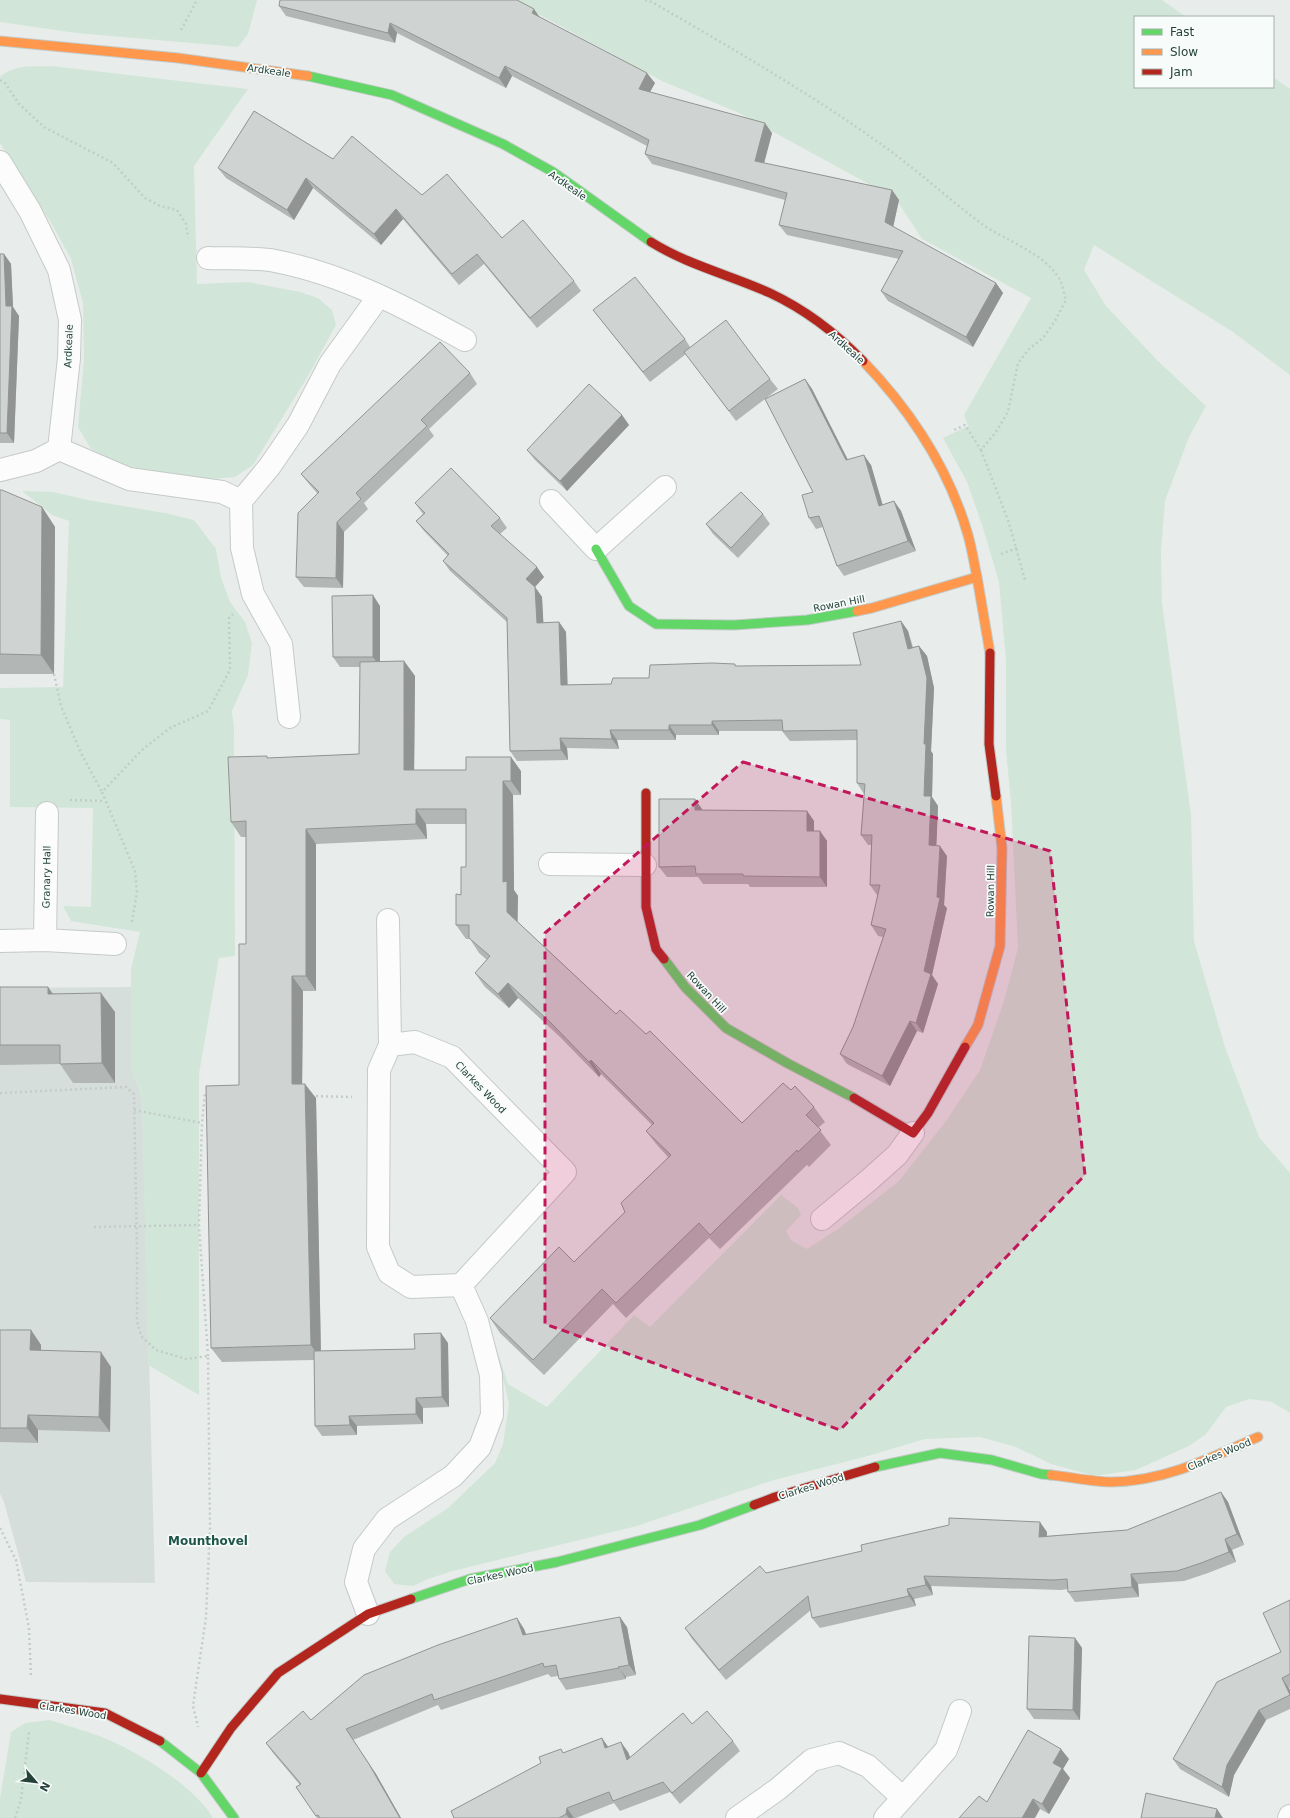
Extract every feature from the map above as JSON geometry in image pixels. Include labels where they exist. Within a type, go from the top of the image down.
[{"type":"street","name":"Ardkeale","points":[[0,41],[170,56],[308,76],[376,91],[428,110],[484,134],[538,163],[662,248],[703,268],[743,282],[786,301],[832,332],[877,374],[910,416],[945,472],[963,521],[975,564],[977,577]]},
{"type":"street","name":"Ardkeale","points":[[0,162],[30,211],[59,270],[70,320],[69,358],[59,449]]},
{"type":"street","points":[[208,258],[274,260],[329,274],[404,306],[465,340]]},
{"type":"street","points":[[289,717],[281,644],[253,594],[242,548],[241,501],[270,466],[298,425],[330,364],[379,296]]},
{"type":"street","points":[[0,470],[36,461],[59,449],[129,479],[222,492],[241,501]]},
{"type":"street","points":[[551,501],[596,549],[665,487]]},
{"type":"street","name":"Rowan Hill","points":[[596,549],[629,606],[656,624],[734,625],[807,620],[872,608],[977,577],[990,656],[989,744],[1002,848],[1000,946],[978,1025],[928,1113],[913,1132],[851,1096],[787,1063],[726,1028],[685,987],[656,948],[646,906],[646,793]]},
{"type":"street","name":"Granary Hall","points":[[45,940],[47,813]]},
{"type":"street","points":[[550,864],[645,865]]},
{"type":"street","points":[[368,1614],[356,1582],[364,1549],[387,1518],[453,1476],[480,1447],[492,1414],[491,1375],[477,1322],[461,1285],[411,1287],[389,1273],[378,1247],[379,1070],[390,1044],[388,920]]},
{"type":"street","points":[[0,941],[45,940],[115,944]]},
{"type":"street","name":"Clarkes Wood","points":[[390,1044],[415,1042],[452,1057],[565,1172],[461,1285]]},
{"type":"street","points":[[822,1219],[897,1155],[913,1132]]},
{"type":"street","name":"Clarkes Wood","points":[[201,1773],[231,1728],[278,1673],[368,1614],[470,1579],[557,1562],[700,1525],[775,1497],[871,1468],[940,1453],[992,1460],[1041,1474],[1112,1482],[1154,1477],[1195,1465],[1258,1437]]},
{"type":"street","name":"Clarkes Wood","points":[[0,1698],[105,1713],[156,1738],[201,1773],[234,1818]]},
{"type":"street","points":[[885,1818],[946,1750],[960,1711]]},
{"type":"street","points":[[737,1818],[778,1789],[812,1760],[839,1753],[868,1766],[903,1798]]},
{"type":"path","points":[[645,0],[652,2],[708,35],[878,142],[983,225],[1021,247],[1045,264],[1060,280],[1066,300],[1055,321],[1043,338],[1028,349],[1018,363],[1008,412],[996,432],[981,450]]},
{"type":"path","points":[[0,80],[6,83],[19,104],[44,127],[113,163],[145,198],[160,206],[176,210],[186,224],[192,250],[208,258]]},
{"type":"path","points":[[927,442],[965,425],[981,450],[1009,523],[1025,580]]},
{"type":"path","points":[[102,792],[143,749],[170,728],[208,711],[230,670],[230,618],[253,594]]},
{"type":"path","points":[[54,674],[61,706],[81,753],[102,792],[135,871],[137,892],[131,925],[115,944]]},
{"type":"path","points":[[0,1093],[126,1087],[134,1094],[137,1226],[137,1321],[141,1336],[156,1350],[186,1359],[208,1356]]},
{"type":"path","points":[[212,1093],[205,1093],[202,1123],[199,1225],[208,1356],[210,1528],[206,1617],[193,1706],[199,1729],[218,1749]]},
{"type":"path","points":[[309,1096],[379,1098]]},
{"type":"path","points":[[134,1110],[202,1123]]},
{"type":"path","points":[[94,1227],[199,1225]]},
{"type":"path","points":[[0,1528],[16,1560],[29,1628],[32,1703],[21,1800],[15,1818]]},
{"type":"highlighted area","points":[[743,762],[1050,851],[1085,1175],[840,1430],[545,1324],[545,933]]},
{"type":"shaded area","points":[[131,987],[131,1067],[142,1097],[155,1583],[26,1582],[4,1502],[0,1494],[0,988]]},
{"type":"green space","points":[[0,0],[257,0],[248,34],[238,47],[76,33],[0,22]]},
{"type":"green space","points":[[512,0],[1162,0],[1185,16],[1134,16],[1134,88],[1274,88],[1274,78],[1290,89],[1290,375],[1233,332],[1094,245],[1084,270],[1106,306],[1158,361],[1206,406],[1189,437],[1165,501],[1161,551],[1162,603],[1191,815],[1194,941],[1225,1047],[1259,1137],[1290,1173],[1290,1413],[1272,1402],[1250,1399],[1226,1407],[1206,1434],[1189,1446],[1136,1470],[1095,1476],[1051,1464],[1016,1447],[980,1437],[925,1439],[868,1456],[774,1480],[637,1526],[453,1571],[428,1579],[413,1586],[394,1584],[385,1571],[390,1552],[404,1537],[448,1508],[495,1463],[503,1444],[509,1404],[496,1347],[508,1384],[547,1407],[634,1315],[650,1327],[781,1195],[798,1208],[801,1215],[786,1231],[791,1240],[807,1249],[838,1229],[899,1181],[946,1121],[980,1070],[1004,1001],[1018,948],[1011,803],[1006,750],[1006,661],[999,582],[983,528],[967,482],[943,438],[968,426],[964,415],[1031,298],[922,239],[896,199],[737,112],[662,81]]},
{"type":"green space","points":[[31,66],[52,66],[248,89],[194,166],[197,284],[248,282],[300,292],[318,298],[332,310],[336,325],[308,376],[253,465],[235,477],[212,479],[180,477],[140,470],[109,459],[91,449],[78,427],[84,359],[83,303],[71,259],[53,226],[0,143],[0,77],[18,68]]},
{"type":"green space","points":[[22,491],[53,492],[88,500],[165,513],[194,520],[216,549],[221,577],[230,602],[245,622],[252,643],[248,675],[232,711],[234,728],[235,956],[219,958],[199,1074],[199,1395],[148,1365],[142,1097],[131,1067],[131,969],[140,932],[71,921],[63,906],[91,907],[93,808],[10,807],[10,720],[0,719],[0,688],[63,687],[69,521],[52,515]]},
{"type":"green space","points":[[49,1720],[99,1736],[145,1759],[178,1781],[192,1793],[213,1818],[0,1818],[0,1798],[11,1732],[25,1723]]},
{"type":"building","points":[[280,0],[517,0],[534,9],[532,13],[647,73],[639,89],[765,123],[755,161],[892,190],[885,222],[996,283],[966,337],[881,291],[903,251],[779,225],[787,193],[645,154],[649,140],[505,66],[499,78],[390,23],[388,33],[279,6]]},
{"type":"building","points":[[254,111],[333,159],[352,136],[422,195],[447,174],[502,238],[523,220],[574,281],[530,318],[477,254],[452,274],[396,209],[374,234],[306,178],[287,210],[218,168]]},
{"type":"building","points":[[0,254],[4,254],[6,306],[12,306],[7,433],[0,433]]},
{"type":"building","points":[[635,277],[685,339],[643,372],[593,310]]},
{"type":"building","points":[[726,320],[770,379],[729,411],[684,352]]},
{"type":"building","points":[[440,342],[470,373],[421,420],[427,426],[356,493],[361,499],[337,522],[336,578],[296,577],[298,513],[319,492],[301,474]]},
{"type":"building","points":[[805,379],[846,460],[864,455],[879,506],[894,501],[908,541],[837,566],[819,516],[809,518],[802,495],[813,492],[765,399]]},
{"type":"building","points":[[589,384],[622,415],[560,481],[527,450]]},
{"type":"building","points":[[451,468],[500,518],[491,526],[537,567],[526,579],[535,587],[537,623],[559,622],[561,685],[611,684],[613,678],[649,678],[650,665],[712,663],[735,664],[735,666],[861,665],[853,633],[901,621],[908,649],[919,646],[927,678],[924,744],[926,744],[924,796],[931,796],[929,845],[940,846],[937,897],[940,898],[924,971],[931,974],[916,1023],[910,1021],[882,1076],[840,1054],[853,1027],[886,929],[871,925],[880,885],[870,885],[872,835],[861,835],[865,784],[857,783],[857,730],[783,731],[782,720],[712,721],[712,725],[669,725],[669,730],[610,730],[612,739],[560,738],[561,750],[510,751],[507,618],[443,561],[449,554],[416,521],[425,513],[415,503]]},
{"type":"building","points":[[0,490],[42,507],[41,655],[0,654]]},
{"type":"building","points":[[741,492],[763,514],[731,548],[706,524]]},
{"type":"building","points":[[373,595],[373,657],[333,657],[332,596]]},
{"type":"building","points":[[404,661],[404,770],[466,770],[466,757],[511,757],[511,781],[503,781],[503,882],[507,881],[507,912],[616,1014],[620,1010],[646,1034],[650,1031],[742,1123],[783,1083],[791,1090],[795,1086],[814,1107],[806,1115],[821,1130],[798,1152],[797,1150],[710,1235],[699,1223],[616,1303],[602,1289],[533,1360],[490,1318],[559,1247],[574,1262],[625,1212],[621,1203],[671,1155],[646,1131],[654,1123],[591,1060],[589,1062],[550,1022],[508,983],[498,994],[475,973],[490,956],[469,938],[469,925],[456,925],[456,894],[461,895],[461,867],[466,867],[466,809],[416,809],[416,824],[306,829],[306,976],[292,976],[292,1084],[305,1084],[311,1345],[211,1348],[206,1086],[239,1085],[239,944],[246,944],[246,821],[231,822],[228,757],[267,756],[267,758],[359,754],[360,662]]},
{"type":"building","points":[[659,799],[695,799],[695,810],[807,811],[807,831],[820,831],[820,877],[696,874],[695,866],[659,867]]},
{"type":"building","points":[[0,987],[48,987],[48,994],[101,993],[102,1063],[60,1064],[60,1045],[0,1045]]},
{"type":"building","points":[[0,1330],[31,1330],[30,1350],[101,1352],[99,1417],[28,1415],[27,1428],[0,1428]]},
{"type":"building","points":[[441,1333],[442,1397],[416,1398],[416,1414],[349,1416],[350,1425],[315,1426],[314,1351],[415,1349],[414,1334]]},
{"type":"building","points":[[1221,1492],[1237,1534],[1225,1539],[1229,1552],[1177,1571],[1131,1574],[1132,1587],[1068,1592],[1067,1579],[1054,1580],[924,1576],[926,1585],[907,1589],[909,1596],[812,1618],[808,1596],[719,1670],[685,1628],[760,1566],[766,1573],[862,1551],[861,1545],[949,1525],[949,1518],[1040,1522],[1039,1537],[1127,1530]]},
{"type":"building","points":[[1290,1600],[1290,1674],[1282,1678],[1290,1695],[1259,1710],[1227,1765],[1222,1787],[1173,1759],[1217,1682],[1281,1652],[1263,1613]]},
{"type":"building","points":[[620,1617],[629,1665],[559,1679],[556,1665],[544,1667],[543,1663],[434,1700],[432,1694],[346,1729],[369,1764],[400,1818],[320,1818],[318,1815],[316,1816],[296,1787],[301,1784],[266,1743],[303,1711],[311,1720],[364,1675],[438,1645],[517,1618],[523,1635]]},
{"type":"building","points":[[1029,1636],[1075,1638],[1073,1710],[1027,1709]]},
{"type":"building","points":[[707,1711],[733,1741],[672,1793],[663,1782],[613,1801],[609,1792],[567,1808],[566,1814],[559,1818],[454,1818],[451,1811],[541,1763],[539,1757],[561,1749],[563,1753],[602,1738],[605,1748],[621,1742],[627,1760],[683,1713],[692,1724]]},
{"type":"building","points":[[1028,1730],[1061,1749],[1053,1763],[1062,1768],[1042,1804],[1033,1799],[1022,1818],[959,1818],[979,1796],[987,1802]]},
{"type":"building","points":[[1146,1793],[1217,1809],[1215,1818],[1141,1818]]},
{"type":"traffic: fast","points":[[308,76],[392,95],[503,144],[553,172],[651,242]]},
{"type":"traffic: fast","points":[[596,549],[629,606],[656,624],[734,625],[807,620],[857,611]]},
{"type":"traffic: fast","points":[[664,959],[685,987],[726,1028],[787,1063],[854,1098]]},
{"type":"traffic: fast","points":[[875,1467],[940,1453],[992,1460],[1041,1474],[1051,1475]]},
{"type":"traffic: fast","points":[[411,1599],[470,1579],[557,1562],[700,1525],[754,1505]]},
{"type":"traffic: fast","points":[[160,1741],[201,1773],[234,1818]]},
{"type":"traffic: slow","points":[[0,41],[178,58],[308,76]]},
{"type":"traffic: slow","points":[[863,361],[897,400],[926,442],[939,464],[960,511],[969,540],[977,577]]},
{"type":"traffic: slow","points":[[857,611],[872,608],[977,577],[990,653]]},
{"type":"traffic: slow","points":[[965,1047],[978,1025],[1000,946],[1002,848],[996,796]]},
{"type":"traffic: slow","points":[[1051,1475],[1105,1482],[1132,1481],[1151,1478],[1187,1467],[1258,1437]]},
{"type":"traffic: jam","points":[[651,242],[680,257],[783,299],[820,323],[863,361]]},
{"type":"traffic: jam","points":[[990,653],[989,744],[996,796]]},
{"type":"traffic: jam","points":[[646,793],[646,907],[656,949],[664,959]]},
{"type":"traffic: jam","points":[[854,1098],[913,1133],[928,1113],[965,1047]]},
{"type":"traffic: jam","points":[[754,1505],[775,1497],[875,1467]]},
{"type":"traffic: jam","points":[[201,1773],[231,1728],[278,1673],[368,1614],[411,1599]]},
{"type":"traffic: jam","points":[[0,1699],[105,1713],[160,1741]]},
{"type":"district","name":"Mounthovel","points":[[208,1541]]}]
